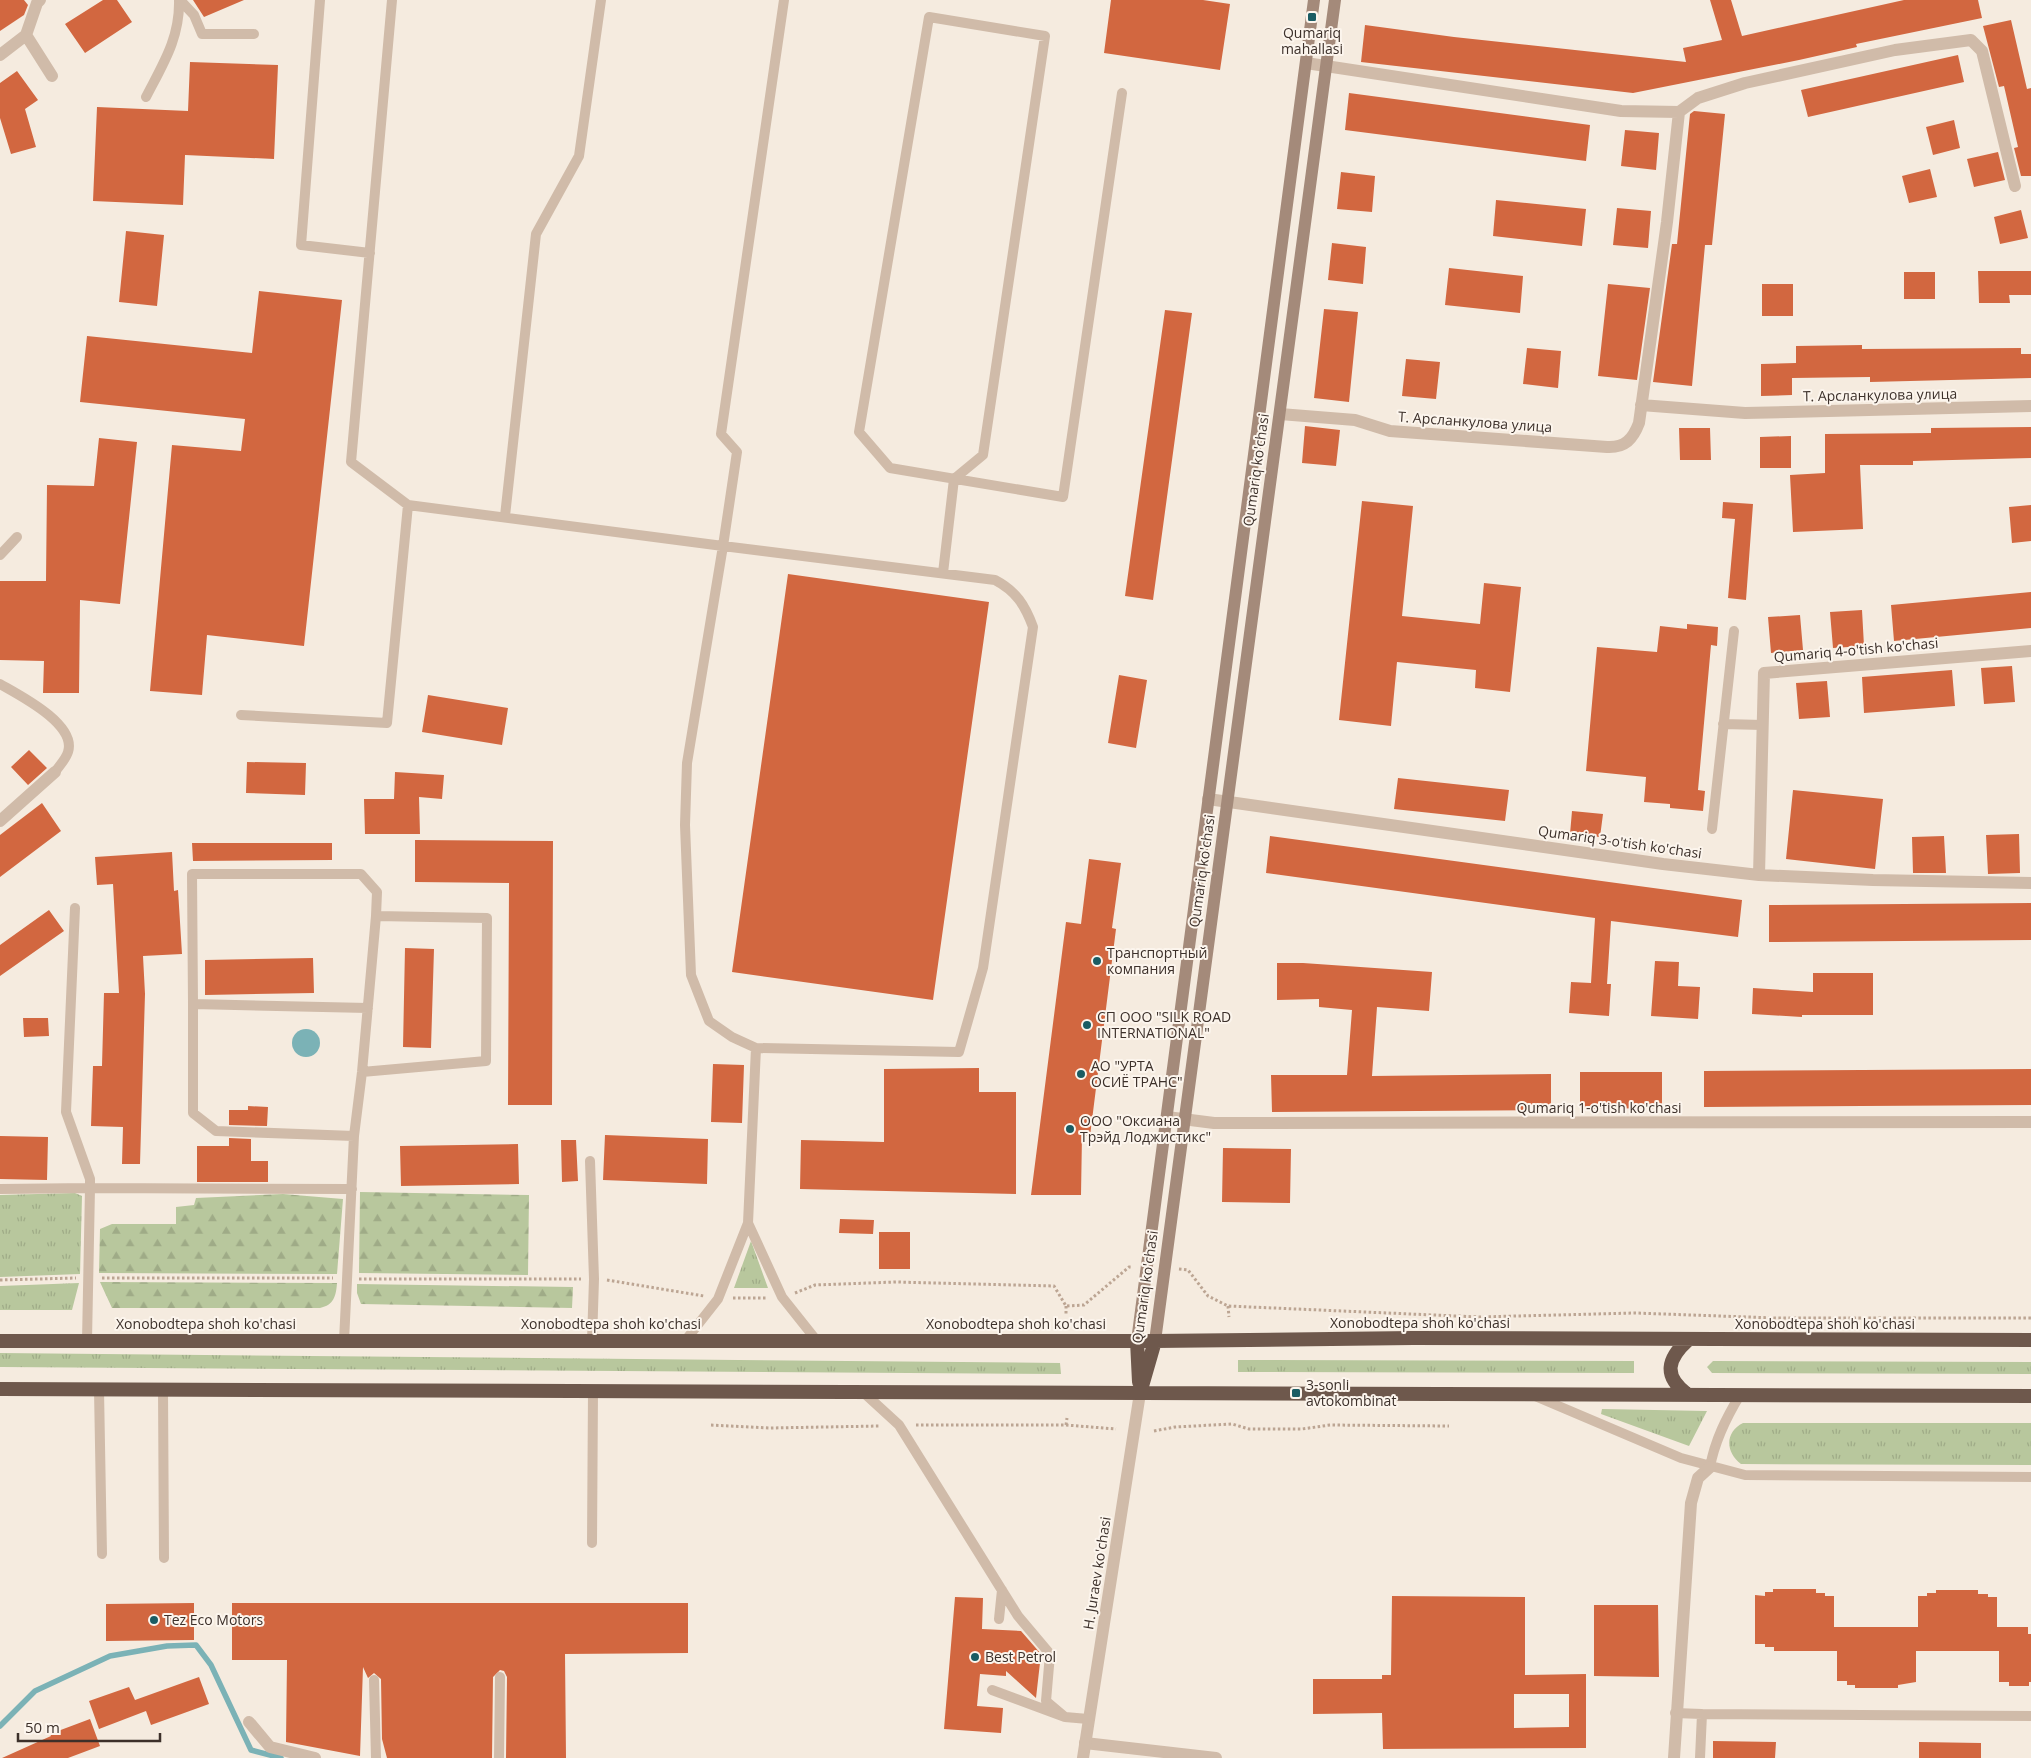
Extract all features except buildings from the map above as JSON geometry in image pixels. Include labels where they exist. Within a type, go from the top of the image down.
[{"type":"highway","name":"Xonobodtepa shoh ko'chasi","points":[[0,1341],[1155,1341],[1413,1338],[2031,1340]]},
{"type":"highway","points":[[1687,1394],[1673,1381],[1670,1367],[1675,1353],[1688,1340]]},
{"type":"highway","name":"Qumariq ko'chasi","points":[[1137,1341],[1140,1393]]},
{"type":"highway","name":"Qumariq ko'chasi","points":[[1140,1393],[1155,1341]]},
{"type":"highway","points":[[0,1389],[2031,1396]]},
{"type":"main road","name":"Qumariq ko'chasi","points":[[1137,1341],[1314,0]]},
{"type":"main road","name":"Qumariq ko'chasi","points":[[1155,1341],[1335,0]]},
{"type":"main road","points":[[1195,903],[1214,905]]},
{"type":"street","points":[[0,55],[26,35],[36,3],[40,0]]},
{"type":"street","points":[[26,35],[52,76]]},
{"type":"street","points":[[1306,64],[1621,111],[1679,112],[1698,98],[1745,83],[1895,50],[1971,40],[1982,51],[2015,186]]},
{"type":"street","name":"Т. Арсланкулова улица","points":[[1280,414],[1355,420],[1390,431],[1613,448],[1626,444],[1631,439],[1639,423],[1667,222],[1679,112]]},
{"type":"street","name":"Т. Арсланкулова улица","points":[[1640,405],[1745,413],[2031,406]]},
{"type":"street","name":"Qumariq 4-o'tish ko'chasi","points":[[1759,875],[1764,673],[2031,651]]},
{"type":"street","points":[[0,821],[55,772]]},
{"type":"street","name":"Qumariq 3-o'tish ko'chasi","points":[[1208,799],[1663,864],[1759,875],[1872,880],[2031,883]]},
{"type":"street","name":"Qumariq 1-o'tish ko'chasi","points":[[1166,1117],[1214,1123],[2031,1122]]},
{"type":"street","name":"H. Juraev ko'chasi","points":[[1083,1758],[1140,1393]]},
{"type":"street","points":[[1674,1758],[1675,1714],[1691,1503],[1698,1478],[1710,1467]]},
{"type":"street","points":[[249,1722],[270,1747],[315,1758]]},
{"type":"street","points":[[1085,1743],[1216,1758]]},
{"type":"lane","points":[[180,0],[194,15],[202,34],[254,34]]},
{"type":"lane","points":[[146,97],[176,37],[180,0]]},
{"type":"lane","points":[[320,0],[301,245],[370,254]]},
{"type":"lane","points":[[392,0],[351,462],[408,505],[505,516],[723,546],[995,580],[1008,587],[1018,597],[1027,611],[1033,626],[983,968],[959,1052],[756,1048],[732,1037],[709,1021],[691,975],[685,825],[686,762],[723,546],[737,452],[721,434],[784,0]]},
{"type":"lane","points":[[505,516],[536,234],[579,156],[601,0]]},
{"type":"lane","points":[[943,574],[954,479],[983,456],[1045,36],[929,17],[860,432],[890,468],[954,479],[1063,498],[1122,94]]},
{"type":"lane","points":[[241,715],[387,723],[408,505]]},
{"type":"lane","points":[[0,555],[17,537]]},
{"type":"lane","points":[[1712,830],[1734,631]]},
{"type":"lane","points":[[0,684],[27,699],[53,718],[65,734],[68,752],[55,772]]},
{"type":"lane","points":[[1723,724],[1763,725]]},
{"type":"lane","points":[[344,1341],[354,1136],[362,1072],[377,892],[361,874],[192,874],[193,1114],[216,1130],[354,1136]]},
{"type":"lane","points":[[75,908],[66,1112],[90,1179],[87,1341]]},
{"type":"lane","points":[[362,1072],[486,1061],[487,918],[376,916]]},
{"type":"lane","points":[[193,1004],[368,1008]]},
{"type":"lane","points":[[685,1341],[718,1299],[748,1223],[756,1048]]},
{"type":"lane","points":[[590,1161],[594,1278],[592,1341]]},
{"type":"lane","points":[[0,1189],[352,1189]]},
{"type":"lane","points":[[748,1223],[782,1297],[817,1341]]},
{"type":"lane","points":[[99,1390],[102,1554]]},
{"type":"lane","points":[[163,1390],[164,1558]]},
{"type":"lane","points":[[592,1543],[593,1391]]},
{"type":"lane","points":[[863,1392],[899,1425],[1018,1616],[1050,1654],[1046,1700],[1065,1717]]},
{"type":"lane","points":[[1529,1394],[1681,1458],[1710,1467],[1745,1474],[2031,1477]]},
{"type":"lane","points":[[1710,1467],[1714,1446],[1723,1422],[1740,1395]]},
{"type":"lane","points":[[999,1619],[1002,1590]]},
{"type":"lane","points":[[499,1758],[500,1677]]},
{"type":"lane","points":[[374,1680],[376,1758]]},
{"type":"lane","points":[[992,1690],[1065,1717],[1088,1719]]},
{"type":"lane","points":[[1675,1714],[2031,1716]]},
{"type":"lane","points":[[1700,1758],[1702,1714]]},
{"type":"path","points":[[1175,1269],[1188,1270],[1208,1296],[1228,1306],[1479,1317],[1635,1313],[1776,1318],[2031,1318]]},
{"type":"path","points":[[1066,1306],[1066,1316]]},
{"type":"path","points":[[1228,1306],[1229,1317]]},
{"type":"path","points":[[1066,1425],[1067,1418]]},
{"type":"path","points":[[1154,1431],[1175,1427],[1232,1423],[1249,1429],[1302,1429],[1330,1425],[1449,1426]]},
{"type":"green space","points":[[360,1192],[529,1195],[528,1275],[359,1273]]},
{"type":"green space","points":[[75,1193],[82,1196],[80,1274],[0,1277],[0,1195]]},
{"type":"green space","points":[[283,1194],[343,1199],[337,1274],[99,1273],[100,1229],[112,1224],[176,1224],[176,1207],[194,1205],[196,1198]]},
{"type":"green space","points":[[751,1241],[768,1288],[734,1288]]},
{"type":"green space","points":[[100,1282],[337,1283],[336,1292],[331,1302],[325,1307],[320,1308],[112,1308]]},
{"type":"green space","points":[[79,1283],[72,1310],[0,1310],[0,1286]]},
{"type":"green space","points":[[357,1284],[573,1287],[572,1308],[361,1304],[357,1293]]},
{"type":"green space","points":[[0,1353],[1060,1363],[1061,1374],[0,1367]]},
{"type":"green space","points":[[1238,1360],[1634,1361],[1634,1373],[1238,1372]]},
{"type":"green space","points":[[1713,1361],[2031,1362],[2031,1374],[1712,1373],[1707,1367]]},
{"type":"green space","points":[[1602,1409],[1707,1411],[1689,1446],[1601,1414]]},
{"type":"green space","points":[[1743,1423],[2031,1423],[2031,1465],[1741,1464],[1732,1454],[1729,1442],[1733,1432]]},
{"type":"water","points":[[306,1029],[316,1033],[320,1043],[316,1053],[306,1057],[296,1053],[292,1043],[296,1033]]},
{"type":"waterway","points":[[0,1726],[35,1691],[110,1656],[167,1646],[196,1645],[211,1665],[251,1750],[281,1758]]},
{"type":"place","name":"Qumariq mahallasi","points":[[1312,17]]},
{"type":"place","name":"Транспортный компания","points":[[1097,961]]},
{"type":"place","name":"СП ООО \"SILK ROAD INTERNATIONAL\"","points":[[1087,1025]]},
{"type":"place","name":"АО \"УРТА ОСИЁ ТРАНС\"","points":[[1081,1074]]},
{"type":"place","name":"ООО \"Оксиана Трэйд Лоджистикс\"","points":[[1070,1129]]},
{"type":"place","name":"3-sonli avtokombinat","points":[[1296,1393]]},
{"type":"place","name":"Tez Eco Motors","points":[[154,1620]]},
{"type":"place","name":"Best Petrol","points":[[975,1657]]}]
